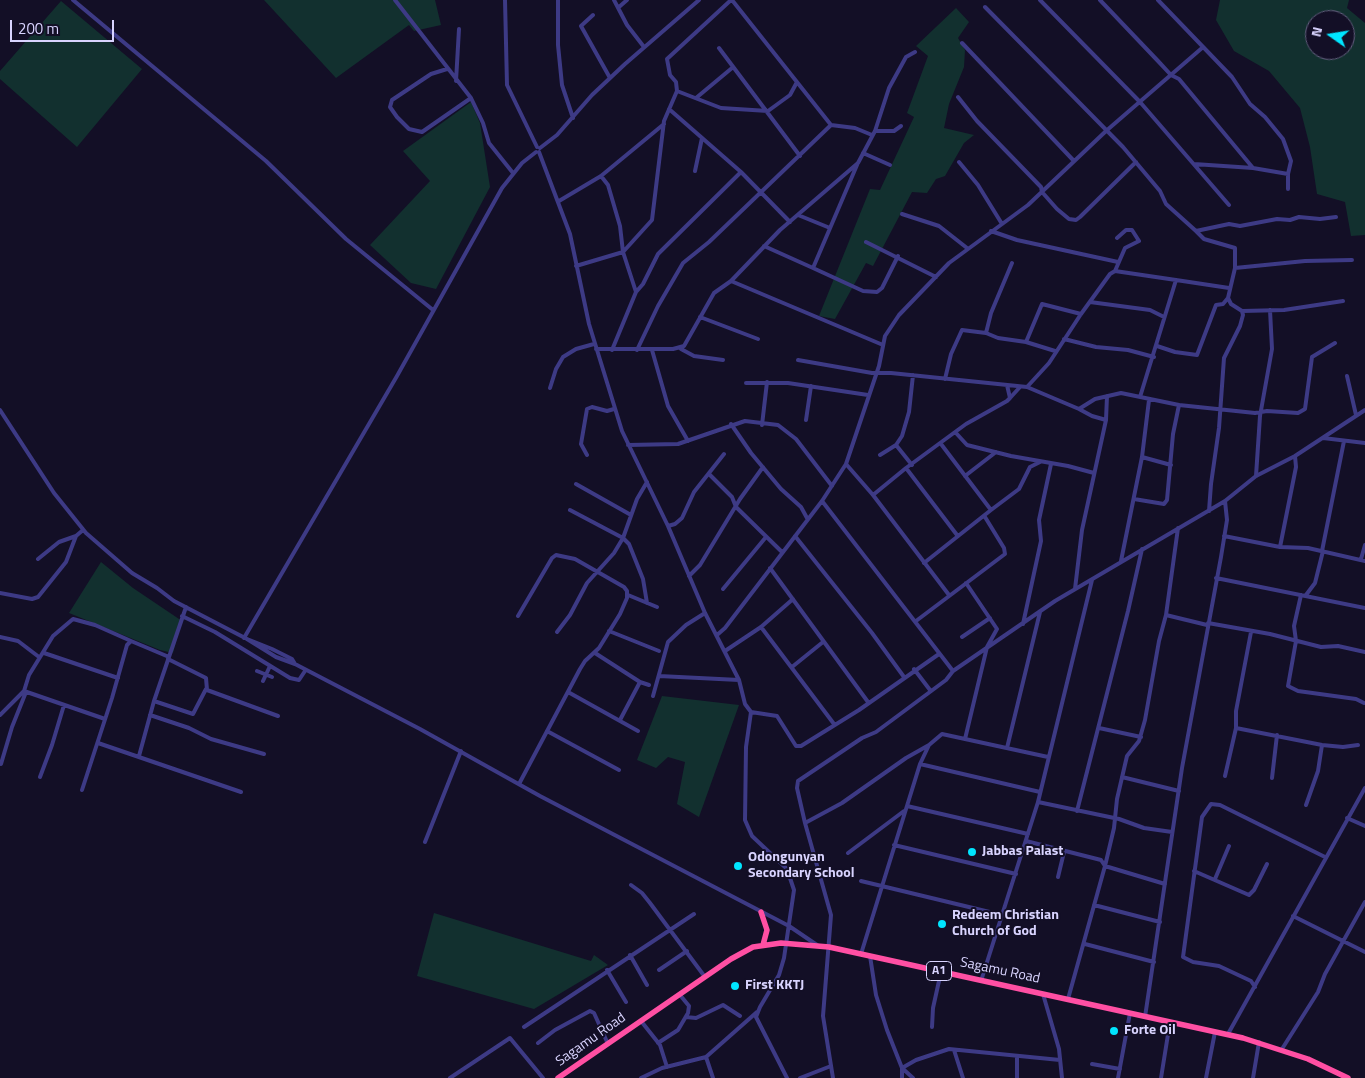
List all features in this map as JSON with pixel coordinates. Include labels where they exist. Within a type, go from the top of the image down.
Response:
[{"type":"highway","points":[[761,912],[767,930],[763,945]]},
{"type":"highway","name":"Sagamu Road","points":[[558,1078],[731,958],[763,945],[786,943],[829,947],[1228,1034],[1282,1049],[1348,1078]]},
{"type":"street","points":[[73,0],[266,161],[346,240],[433,310]]},
{"type":"street","points":[[395,0],[471,98],[483,123],[489,143],[513,174]]},
{"type":"street","points":[[505,0],[507,84],[538,150],[570,234],[595,347],[614,409],[628,445],[668,526],[705,613],[739,680],[745,704],[751,712],[778,716],[799,747],[939,654]]},
{"type":"street","points":[[558,0],[558,45],[562,85],[573,118]]},
{"type":"street","points":[[614,0],[628,25],[644,47]]},
{"type":"street","points":[[619,7],[627,0]]},
{"type":"street","points":[[245,639],[397,376],[490,209],[513,174],[538,150],[558,135],[592,95],[610,78],[698,0]]},
{"type":"street","points":[[576,266],[622,252],[652,220],[664,124],[678,91],[676,82],[670,76],[668,56],[732,0],[831,126],[855,128],[873,133],[894,131],[902,126]]},
{"type":"street","points":[[1040,0],[1140,102],[1228,205]]},
{"type":"street","points":[[1100,0],[1171,75],[1179,79],[1253,168]]},
{"type":"street","points":[[1158,0],[1202,48],[1232,76],[1250,104],[1265,117],[1283,139],[1292,161],[1288,174],[1288,189]]},
{"type":"street","points":[[985,8],[1136,162],[1160,191],[1166,204],[1204,239],[1235,248],[1235,268],[1228,298],[1231,304],[1242,311],[1270,310],[1343,301]]},
{"type":"street","points":[[593,15],[581,26],[610,78]]},
{"type":"street","points":[[456,81],[459,29]]},
{"type":"street","points":[[962,43],[1074,161]]},
{"type":"street","points":[[719,48],[732,68],[768,111],[800,156]]},
{"type":"street","points":[[717,635],[725,628],[807,518],[822,501],[846,464],[876,373],[885,336],[898,315],[936,276],[967,248],[1002,224],[1042,192],[1106,131],[1202,48]]},
{"type":"street","points":[[813,268],[858,163],[873,133],[889,88],[906,57],[915,52]]},
{"type":"street","points":[[696,98],[732,68]]},
{"type":"street","points":[[447,69],[431,74],[392,100],[390,107],[397,117],[409,129],[422,132],[471,98]]},
{"type":"street","points":[[678,91],[720,108],[768,111],[790,95],[797,82]]},
{"type":"street","points":[[958,97],[977,121],[1041,187],[1042,192],[1066,217],[1076,220],[1136,162]]},
{"type":"street","points":[[669,109],[741,172],[790,222]]},
{"type":"street","points":[[559,201],[601,176],[664,124]]},
{"type":"street","points":[[637,350],[658,306],[683,262],[762,192],[831,126]]},
{"type":"street","points":[[695,171],[702,138]]},
{"type":"street","points":[[863,153],[890,165]]},
{"type":"street","points":[[959,162],[978,185],[1002,224]]},
{"type":"street","points":[[681,349],[714,293],[731,281],[764,246],[858,163]]},
{"type":"street","points":[[1194,164],[1253,168],[1288,174]]},
{"type":"street","points":[[612,350],[636,292],[643,284],[662,248],[678,236],[741,172]]},
{"type":"street","points":[[601,176],[608,186],[620,226],[622,252],[636,292]]},
{"type":"street","points":[[902,214],[939,226],[967,248]]},
{"type":"street","points":[[798,215],[830,228]]},
{"type":"street","points":[[1196,231],[1229,224],[1240,226],[1277,219],[1290,220],[1299,217],[1320,220],[1336,218]]},
{"type":"street","points":[[1027,387],[1048,363],[1110,274],[1115,271],[1125,248],[1139,241],[1132,230],[1126,230],[1118,238]]},
{"type":"street","points":[[991,231],[1017,240],[1118,262]]},
{"type":"street","points":[[866,242],[936,276]]},
{"type":"street","points":[[764,246],[862,291],[877,292],[882,288],[898,256]]},
{"type":"street","points":[[1235,268],[1352,260]]},
{"type":"street","points":[[986,333],[991,312],[1012,262]]},
{"type":"street","points":[[1115,271],[1229,288]]},
{"type":"street","points":[[1140,397],[1154,357],[1176,280]]},
{"type":"street","points":[[731,281],[883,344]]},
{"type":"street","points":[[1094,297],[1100,304]]},
{"type":"street","points":[[1157,346],[1175,352],[1197,355],[1216,305],[1223,304],[1228,298]]},
{"type":"street","points":[[1090,302],[1150,310],[1164,317]]},
{"type":"street","points":[[1026,342],[1042,304],[1081,314]]},
{"type":"street","points":[[1256,476],[1260,412],[1272,349],[1270,310]]},
{"type":"street","points":[[1209,511],[1224,358],[1240,326],[1242,311]]},
{"type":"street","points":[[700,317],[758,339]]},
{"type":"street","points":[[945,379],[961,331],[986,333],[998,338],[1026,342],[1055,352]]},
{"type":"street","points":[[1064,339],[1096,347],[1128,350],[1154,357]]},
{"type":"street","points":[[1078,409],[1095,399],[1121,393],[1135,398],[1140,397],[1151,402],[1179,405],[1260,412],[1303,412],[1312,357],[1335,343]]},
{"type":"street","points":[[550,388],[556,369],[564,357],[576,349],[595,347],[612,350],[681,349],[694,356],[723,360]]},
{"type":"street","points":[[652,350],[668,406],[688,441]]},
{"type":"street","points":[[798,360],[876,373],[1027,387],[1092,416],[1106,420]]},
{"type":"street","points":[[880,455],[896,445],[902,436],[909,412],[913,375]]},
{"type":"street","points":[[1347,376],[1356,415]]},
{"type":"street","points":[[746,383],[767,382],[811,386],[868,395]]},
{"type":"street","points":[[762,425],[767,382]]},
{"type":"street","points":[[1007,385],[1010,398]]},
{"type":"street","points":[[806,420],[811,386]]},
{"type":"street","points":[[873,495],[966,424],[1003,404],[1020,387]]},
{"type":"street","points":[[1075,589],[1082,530],[1106,420],[1107,396]]},
{"type":"street","points":[[1121,561],[1151,402]]},
{"type":"street","points":[[1134,499],[1165,504],[1169,494],[1179,405]]},
{"type":"street","points":[[587,455],[581,444],[587,409],[592,407],[607,411],[614,409]]},
{"type":"street","points":[[0,410],[54,493],[83,530],[132,574],[186,607],[276,657],[295,664],[305,671],[461,751],[789,926],[818,946]]},
{"type":"street","points":[[1078,811],[1139,554],[1142,549],[1216,507],[1256,476],[1295,456],[1365,410]]},
{"type":"street","points":[[628,445],[674,444],[688,441],[731,424],[744,421],[762,425],[778,425],[799,444],[832,486]]},
{"type":"street","points":[[731,424],[745,445],[781,490],[801,507],[807,518]]},
{"type":"street","points":[[956,433],[967,445],[1094,473]]},
{"type":"street","points":[[1323,438],[1365,443]]},
{"type":"street","points":[[1306,596],[1315,583],[1321,561],[1344,441]]},
{"type":"street","points":[[941,444],[990,510]]},
{"type":"street","points":[[896,445],[912,466]]},
{"type":"street","points":[[988,450],[990,456]]},
{"type":"street","points":[[966,476],[996,452]]},
{"type":"street","points":[[668,526],[675,524],[682,518],[694,492],[724,454]]},
{"type":"street","points":[[1280,546],[1296,467],[1295,456]]},
{"type":"street","points":[[1142,457],[1171,465]]},
{"type":"street","points":[[1024,459],[1030,468]]},
{"type":"street","points":[[924,563],[957,535],[984,520],[990,510],[1023,484],[1030,468],[1040,462]]},
{"type":"street","points":[[846,464],[873,495],[949,595]]},
{"type":"street","points":[[1023,624],[1041,540],[1040,520],[1051,464]]},
{"type":"street","points":[[689,576],[700,565],[763,467]]},
{"type":"street","points":[[906,468],[957,535]]},
{"type":"street","points":[[709,474],[732,497],[736,507],[782,552]]},
{"type":"street","points":[[557,632],[570,616],[587,584],[614,553],[623,538],[640,493],[647,482]]},
{"type":"street","points":[[576,484],[631,515]]},
{"type":"street","points":[[822,501],[953,671]]},
{"type":"street","points":[[1145,1017],[1166,884],[1172,832],[1227,520],[1225,501]]},
{"type":"street","points":[[1209,503],[1216,507]]},
{"type":"street","points":[[570,510],[623,538],[632,549],[643,579],[647,603]]},
{"type":"street","points":[[916,621],[1005,554],[1004,548],[984,520]]},
{"type":"street","points":[[1068,999],[1085,944],[1105,866],[1127,756],[1141,737],[1166,615],[1178,528]]},
{"type":"street","points":[[38,559],[58,542],[76,536],[83,530]]},
{"type":"street","points":[[0,593],[32,600],[38,597],[66,562],[76,536]]},
{"type":"street","points":[[795,536],[872,633],[904,677]]},
{"type":"street","points":[[1224,536],[1323,551],[1363,560],[1365,544]]},
{"type":"street","points":[[723,589],[766,537]]},
{"type":"street","points":[[1321,561],[1330,553]]},
{"type":"street","points":[[1122,554],[1127,557]]},
{"type":"street","points":[[1007,748],[1037,617],[1040,612],[1127,557],[1139,554]]},
{"type":"street","points":[[518,616],[554,556],[560,555],[575,559],[624,587],[628,594],[657,607]]},
{"type":"street","points":[[770,568],[868,702]]},
{"type":"street","points":[[1216,578],[1365,608]]},
{"type":"street","points":[[981,981],[1038,802],[1092,580]]},
{"type":"street","points":[[965,739],[987,647],[997,629],[966,583]]},
{"type":"street","points":[[520,784],[585,660],[595,653],[620,614],[628,594]]},
{"type":"street","points":[[1301,595],[1294,633],[1296,641],[1287,684],[1289,688],[1325,696],[1356,699],[1364,703]]},
{"type":"street","points":[[725,651],[761,627],[793,599]]},
{"type":"street","points":[[139,756],[154,701],[186,607]]},
{"type":"street","points":[[654,696],[668,642],[686,625],[705,613]]},
{"type":"street","points":[[1166,615],[1289,639],[1321,648],[1338,646],[1365,652]]},
{"type":"street","points":[[182,616],[290,678],[300,680],[305,671]]},
{"type":"street","points":[[833,1078],[823,1016],[831,915],[797,788],[798,781],[862,738],[876,732],[930,690],[946,680],[953,671],[987,647],[1037,617]]},
{"type":"street","points":[[1,764],[12,727],[39,657],[44,653],[53,636],[73,618],[132,641],[206,678],[206,688],[193,714],[154,701]]},
{"type":"street","points":[[962,637],[990,618]]},
{"type":"street","points":[[761,627],[834,724]]},
{"type":"street","points":[[609,631],[659,651]]},
{"type":"street","points":[[1225,776],[1236,728],[1236,710],[1251,632]]},
{"type":"street","points":[[1289,639],[1294,633]]},
{"type":"street","points":[[0,638],[18,641],[39,657]]},
{"type":"street","points":[[82,790],[126,648],[132,641]]},
{"type":"street","points":[[792,667],[823,642]]},
{"type":"street","points":[[44,653],[118,678]]},
{"type":"street","points":[[595,653],[640,682],[650,685]]},
{"type":"street","points":[[976,655],[984,659]]},
{"type":"street","points":[[263,681],[270,666]]},
{"type":"street","points":[[914,669],[930,690]]},
{"type":"street","points":[[257,671],[272,677]]},
{"type":"street","points":[[659,676],[739,680]]},
{"type":"street","points":[[620,720],[640,682]]},
{"type":"street","points":[[206,688],[278,716]]},
{"type":"street","points":[[25,692],[105,719]]},
{"type":"street","points":[[0,715],[25,692]]},
{"type":"street","points":[[568,692],[638,731]]},
{"type":"street","points":[[40,777],[64,705]]},
{"type":"street","points":[[641,1078],[668,1067],[706,1057],[757,1012],[780,975],[794,890],[790,875],[752,836],[745,820],[746,748],[751,712]]},
{"type":"street","points":[[150,715],[189,728],[211,739],[264,754]]},
{"type":"street","points":[[1099,728],[1141,737]]},
{"type":"street","points":[[1236,728],[1322,745],[1343,747],[1358,745]]},
{"type":"street","points":[[547,731],[619,770]]},
{"type":"street","points":[[806,824],[842,803],[906,758],[929,745],[940,734],[1048,757]]},
{"type":"street","points":[[1272,778],[1277,735]]},
{"type":"street","points":[[98,743],[241,792]]},
{"type":"street","points":[[861,954],[904,811],[920,764],[929,745]]},
{"type":"street","points":[[1306,806],[1318,771],[1322,745]]},
{"type":"street","points":[[425,842],[461,751]]},
{"type":"street","points":[[920,764],[1040,792]]},
{"type":"street","points":[[1122,777],[1179,791]]},
{"type":"street","points":[[1228,1034],[1256,987],[1325,857],[1365,788]]},
{"type":"street","points":[[1038,802],[1172,832]]},
{"type":"street","points":[[1256,987],[1250,981],[1219,966],[1194,962],[1183,957],[1202,817],[1214,803],[1325,857]]},
{"type":"street","points":[[907,806],[1028,834]]},
{"type":"street","points":[[848,853],[904,811]]},
{"type":"street","points":[[1348,818],[1365,826]]},
{"type":"street","points":[[1026,841],[1103,861],[1105,866],[1166,884]]},
{"type":"street","points":[[894,845],[1016,874]]},
{"type":"street","points":[[1215,879],[1229,846]]},
{"type":"street","points":[[1058,877],[1064,852]]},
{"type":"street","points":[[1194,871],[1251,894],[1267,864]]},
{"type":"street","points":[[861,881],[1002,915]]},
{"type":"street","points":[[631,886],[646,898],[668,930],[705,977]]},
{"type":"street","points":[[1282,1049],[1318,992],[1325,974],[1365,902]]},
{"type":"street","points":[[1094,905],[1160,922]]},
{"type":"street","points":[[524,1027],[630,954],[694,914]]},
{"type":"street","points":[[1293,916],[1365,952]]},
{"type":"street","points":[[1085,944],[1154,962]]},
{"type":"street","points":[[658,970],[686,951]]},
{"type":"street","points":[[630,954],[647,984]]},
{"type":"street","points":[[870,956],[876,995],[902,1068],[902,1078]]},
{"type":"street","points":[[607,970],[626,1002]]},
{"type":"street","points":[[932,1027],[933,1008],[941,972]]},
{"type":"street","points":[[1250,981],[1259,981]]},
{"type":"street","points":[[1043,994],[1060,1060],[1062,1078]]},
{"type":"street","points":[[658,1043],[675,1033],[686,1018],[689,1006],[680,995]]},
{"type":"street","points":[[686,1018],[696,1018],[720,1005],[726,1006],[740,1016]]},
{"type":"street","points":[[538,1043],[554,1030],[590,1011],[594,1013],[608,1044]]},
{"type":"street","points":[[757,1012],[757,1021],[787,1078]]},
{"type":"street","points":[[1118,1078],[1130,1013]]},
{"type":"street","points":[[641,1021],[658,1043],[668,1067]]},
{"type":"street","points":[[1161,1078],[1170,1022]]},
{"type":"street","points":[[1206,1078],[1215,1032]]},
{"type":"street","points":[[450,1078],[510,1038],[543,1078]]},
{"type":"street","points":[[1253,1078],[1259,1042]]},
{"type":"street","points":[[902,1068],[933,1053],[954,1050],[1060,1060]]},
{"type":"street","points":[[954,1050],[963,1078]]},
{"type":"street","points":[[1018,1056],[1018,1078]]},
{"type":"street","points":[[706,1057],[713,1078]]},
{"type":"street","points":[[1092,1064],[1120,1069]]},
{"type":"street","points":[[800,1078],[831,1066]]},
{"type":"street","points":[[902,1068],[913,1078]]},
{"type":"green space","points":[[264,0],[435,0],[441,25],[414,31],[409,25],[336,78]]},
{"type":"green space","points":[[1220,0],[1349,0],[1347,8],[1349,10],[1305,10],[1305,60],[1355,60],[1355,15],[1365,23],[1365,235],[1351,236],[1345,202],[1317,194],[1310,147],[1300,108],[1269,71],[1234,51],[1216,20]]},
{"type":"green space","points":[[61,1],[142,69],[77,147],[0,79],[0,71]]},
{"type":"green space","points":[[956,8],[969,22],[958,38],[965,50],[964,67],[949,104],[944,128],[974,135],[964,143],[945,176],[936,179],[927,193],[912,192],[873,266],[866,263],[835,319],[819,316],[870,189],[880,190],[914,117],[907,113],[928,56],[916,46]]},
{"type":"green space","points":[[471,102],[480,123],[490,187],[436,289],[411,283],[370,245],[430,181],[403,151]]},
{"type":"green space","points":[[101,562],[133,588],[182,621],[173,653],[160,650],[69,613]]},
{"type":"green space","points":[[662,696],[739,705],[699,817],[677,804],[685,762],[668,757],[656,768],[637,760]]},
{"type":"green space","points":[[434,913],[591,961],[594,955],[608,965],[534,1009],[417,976]]},
{"type":"place","name":"Jabbas Palast","points":[[972,852]]},
{"type":"place","name":"Odongunyan Secondary School","points":[[738,866]]},
{"type":"place","name":"Redeem Christian Church of God","points":[[942,924]]},
{"type":"place","name":"First KKTJ","points":[[735,986]]},
{"type":"place","name":"Forte Oil","points":[[1114,1031]]}]
